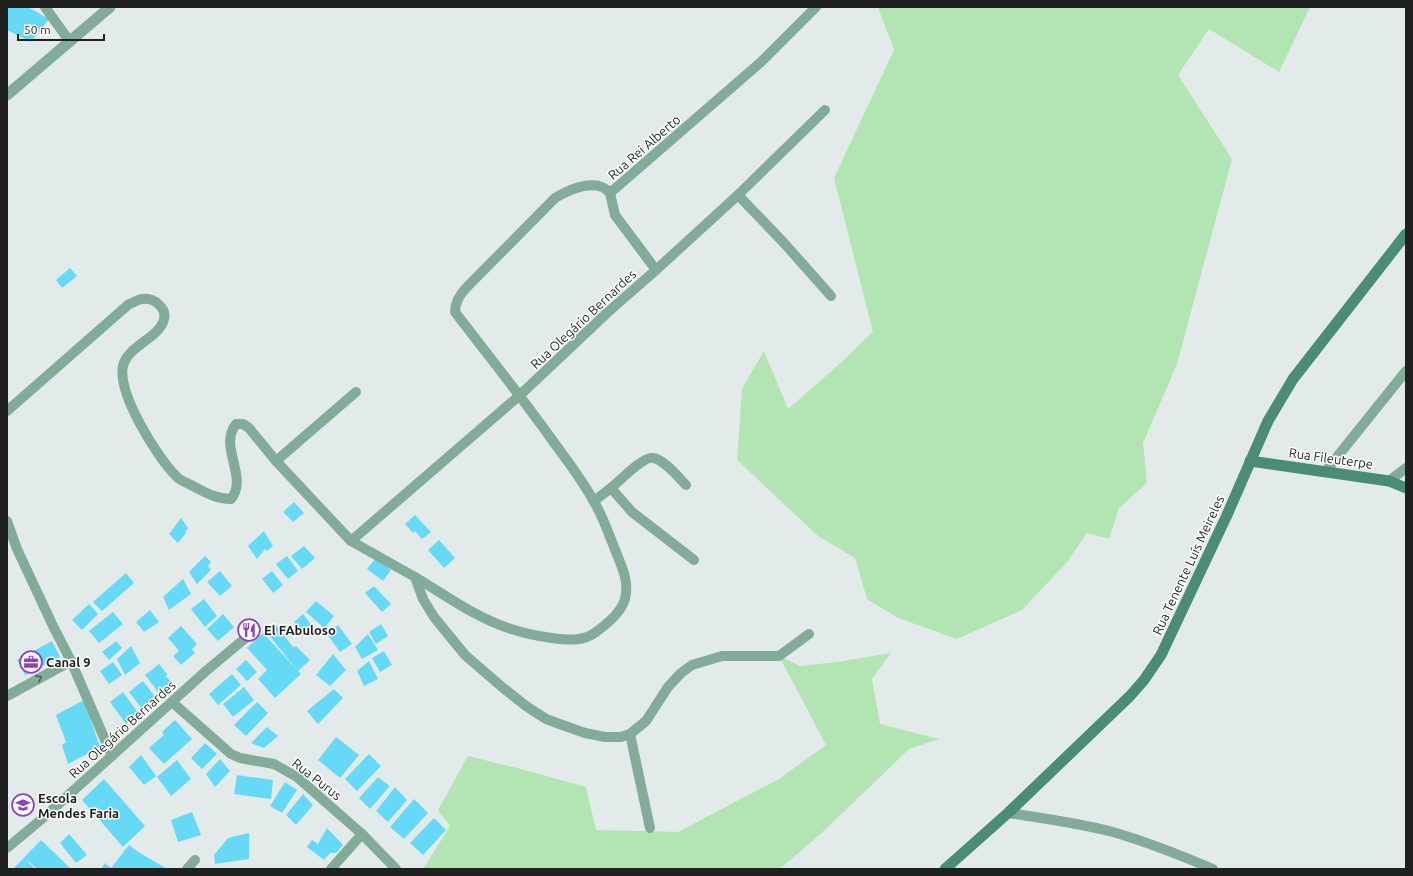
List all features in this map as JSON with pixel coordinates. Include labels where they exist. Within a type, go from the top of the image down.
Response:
[{"type":"main road","name":"Rua Tenente Luís Meireles","points":[[948,868],[1008,813],[1130,696],[1144,680],[1161,655],[1227,515],[1268,421],[1293,379],[1406,234]]},
{"type":"main road","name":"Rua Fileuterpe","points":[[1250,461],[1389,481],[1406,488]]},
{"type":"street","points":[[46,7],[70,42]]},
{"type":"street","points":[[7,96],[110,7]]},
{"type":"street","name":"Rua Rei Alberto","points":[[520,395],[455,312],[456,304],[462,293],[555,198],[563,193],[596,184],[602,186],[610,193],[761,62],[816,7]]},
{"type":"street","name":"Rua Olegário Bernardes","points":[[352,541],[520,395],[608,312],[738,195],[825,110]]},
{"type":"street","points":[[610,193],[615,215],[656,270]]},
{"type":"street","points":[[738,195],[784,243],[831,296]]},
{"type":"street","points":[[7,411],[129,304],[143,299],[149,299],[158,304],[164,313],[164,319],[159,329],[133,351],[123,365],[123,373],[128,396],[139,425],[176,477],[207,494],[222,499],[231,499],[235,494],[236,480],[232,459],[230,437],[231,430],[236,424],[243,424],[249,428],[276,461],[352,541],[482,618],[508,628],[534,635],[562,639],[582,639],[591,636],[616,615],[624,602],[626,581],[594,500],[579,476],[520,395]]},
{"type":"street","points":[[1325,472],[1406,371]]},
{"type":"street","points":[[276,461],[356,392]]},
{"type":"street","points":[[594,500],[611,488],[638,464],[650,458],[654,458],[664,463],[686,485]]},
{"type":"street","points":[[1389,481],[1406,468]]},
{"type":"street","points":[[611,488],[632,512],[694,560]]},
{"type":"street","points":[[7,521],[52,626],[71,661],[112,756]]},
{"type":"street","points":[[415,577],[424,599],[434,617],[446,633],[466,655],[502,687],[526,706],[546,719],[585,733],[605,737],[621,737],[630,734],[646,721],[668,686],[681,673],[692,665],[722,656],[779,656],[809,634]]},
{"type":"street","name":"Rua Olegário Bernardes","points":[[7,848],[255,630]]},
{"type":"street","points":[[7,696],[71,661]]},
{"type":"street","name":"Rua Purus","points":[[172,702],[231,754],[240,758],[274,764],[297,777],[362,834],[396,869]]},
{"type":"street","points":[[630,734],[650,828]]},
{"type":"street","points":[[1008,813],[1074,823],[1112,832],[1158,847],[1213,869]]},
{"type":"street","points":[[331,869],[362,834]]},
{"type":"street","points":[[187,869],[195,860]]},
{"type":"green space","points":[[878,7],[1310,7],[1279,72],[1209,29],[1178,75],[1232,159],[1177,364],[1143,443],[1147,483],[1119,508],[1109,539],[1087,533],[1067,562],[1022,610],[957,639],[898,618],[867,599],[855,558],[818,536],[737,460],[742,389],[764,351],[788,409],[834,369],[873,332],[834,178],[894,50]]},
{"type":"green space","points":[[891,653],[872,679],[880,724],[939,739],[909,749],[827,828],[780,869],[423,869],[450,826],[438,810],[468,756],[586,787],[596,830],[678,832],[779,779],[826,745],[778,654],[799,666],[838,662]]},
{"type":"building","points":[[7,7],[28,7],[49,19],[31,42],[7,30]]},
{"type":"building","points":[[70,268],[77,276],[62,288],[56,280]]},
{"type":"building","points":[[294,502],[304,513],[293,522],[283,512]]},
{"type":"building","points":[[415,515],[431,532],[422,539],[415,531],[413,533],[405,524]]},
{"type":"building","points":[[181,518],[188,528],[178,543],[169,534]]},
{"type":"building","points":[[264,531],[273,546],[267,551],[265,549],[257,559],[248,546]]},
{"type":"building","points":[[439,540],[455,558],[444,568],[428,550]]},
{"type":"building","points":[[304,546],[315,558],[302,569],[291,556]]},
{"type":"building","points":[[205,556],[211,562],[208,566],[211,570],[197,584],[189,572]]},
{"type":"building","points":[[287,556],[298,571],[288,579],[276,564]]},
{"type":"building","points":[[376,558],[391,570],[383,581],[367,569]]},
{"type":"building","points":[[220,571],[232,586],[220,596],[207,582]]},
{"type":"building","points":[[272,571],[283,585],[273,593],[262,579]]},
{"type":"building","points":[[126,573],[134,583],[102,611],[93,602]]},
{"type":"building","points":[[183,579],[191,594],[169,610],[163,597]]},
{"type":"building","points":[[374,586],[391,604],[382,612],[365,593]]},
{"type":"building","points":[[204,599],[217,616],[205,627],[191,609]]},
{"type":"building","points":[[316,601],[334,616],[324,628],[306,612]]},
{"type":"building","points":[[89,604],[98,614],[82,630],[72,620]]},
{"type":"building","points":[[150,610],[159,622],[144,632],[136,622]]},
{"type":"building","points":[[113,612],[123,624],[99,643],[89,631]]},
{"type":"building","points":[[223,614],[234,627],[218,641],[207,629]]},
{"type":"building","points":[[303,614],[314,628],[305,636],[294,622]]},
{"type":"building","points":[[381,624],[388,636],[376,644],[369,632]]},
{"type":"building","points":[[276,625],[293,647],[296,646],[310,660],[298,671],[267,633]]},
{"type":"building","points":[[338,625],[352,644],[340,652],[327,634]]},
{"type":"building","points":[[181,626],[197,644],[192,649],[195,653],[181,665],[173,656],[179,651],[168,638]]},
{"type":"building","points":[[263,633],[301,674],[275,698],[258,679],[267,670],[247,648]]},
{"type":"building","points":[[368,634],[378,650],[362,659],[355,647]]},
{"type":"building","points":[[52,641],[60,657],[25,675],[17,660]]},
{"type":"building","points":[[116,641],[122,648],[109,660],[102,652]]},
{"type":"building","points":[[131,646],[140,663],[125,675],[117,659]]},
{"type":"building","points":[[384,651],[392,665],[380,672],[372,658]]},
{"type":"building","points":[[333,654],[346,670],[330,686],[316,675]]},
{"type":"building","points":[[246,660],[257,672],[247,681],[236,669]]},
{"type":"building","points":[[369,661],[378,679],[364,686],[357,671]]},
{"type":"building","points":[[113,662],[122,675],[109,684],[100,671]]},
{"type":"building","points":[[159,664],[171,682],[158,692],[145,675]]},
{"type":"building","points":[[232,674],[241,685],[218,705],[209,694]]},
{"type":"building","points":[[143,681],[156,698],[142,709],[129,692]]},
{"type":"building","points":[[244,687],[254,700],[233,717],[223,704]]},
{"type":"building","points":[[334,689],[343,698],[318,724],[307,711]]},
{"type":"building","points":[[123,692],[139,714],[126,724],[110,702]]},
{"type":"building","points":[[84,700],[100,747],[68,764],[62,745],[66,742],[56,715]]},
{"type":"building","points":[[257,702],[268,713],[246,736],[234,725]]},
{"type":"building","points":[[175,720],[192,739],[164,764],[149,748],[164,735],[162,732]]},
{"type":"building","points":[[267,727],[278,736],[264,748],[251,743]]},
{"type":"building","points":[[336,737],[359,755],[340,778],[318,760]]},
{"type":"building","points":[[205,743],[217,754],[202,769],[191,758]]},
{"type":"building","points":[[369,754],[381,766],[357,791],[345,779]]},
{"type":"building","points":[[141,755],[156,776],[144,785],[129,767]]},
{"type":"building","points":[[220,759],[230,771],[215,787],[206,774]]},
{"type":"building","points":[[177,760],[191,779],[171,796],[157,777]]},
{"type":"building","points":[[237,775],[273,780],[271,799],[234,794]]},
{"type":"building","points":[[378,777],[390,786],[370,809],[359,798]]},
{"type":"building","points":[[104,779],[145,826],[123,847],[82,800]]},
{"type":"building","points":[[285,782],[297,790],[282,813],[270,806]]},
{"type":"building","points":[[395,787],[407,800],[388,822],[376,811]]},
{"type":"building","points":[[303,794],[313,805],[296,825],[286,815]]},
{"type":"building","points":[[414,799],[428,813],[404,839],[390,827]]},
{"type":"building","points":[[192,812],[201,835],[178,842],[171,820]]},
{"type":"building","points":[[434,818],[446,830],[423,855],[410,843]]},
{"type":"building","points":[[327,828],[343,845],[336,853],[330,853],[324,860],[307,847],[312,840],[318,844]]},
{"type":"building","points":[[249,833],[249,859],[215,864],[214,855],[228,838]]},
{"type":"building","points":[[69,834],[87,855],[76,863],[60,843]]},
{"type":"building","points":[[41,840],[71,869],[37,869],[24,857]]},
{"type":"building","points":[[129,845],[167,869],[101,869],[105,863],[111,868]]},
{"type":"building","points":[[24,857],[35,869],[13,869]]},
{"type":"place","name":"El FAbuloso","points":[[249,630]]},
{"type":"place","name":"Canal 9","points":[[31,662]]},
{"type":"place","name":"Escola Mendes Faria","points":[[23,805]]}]
